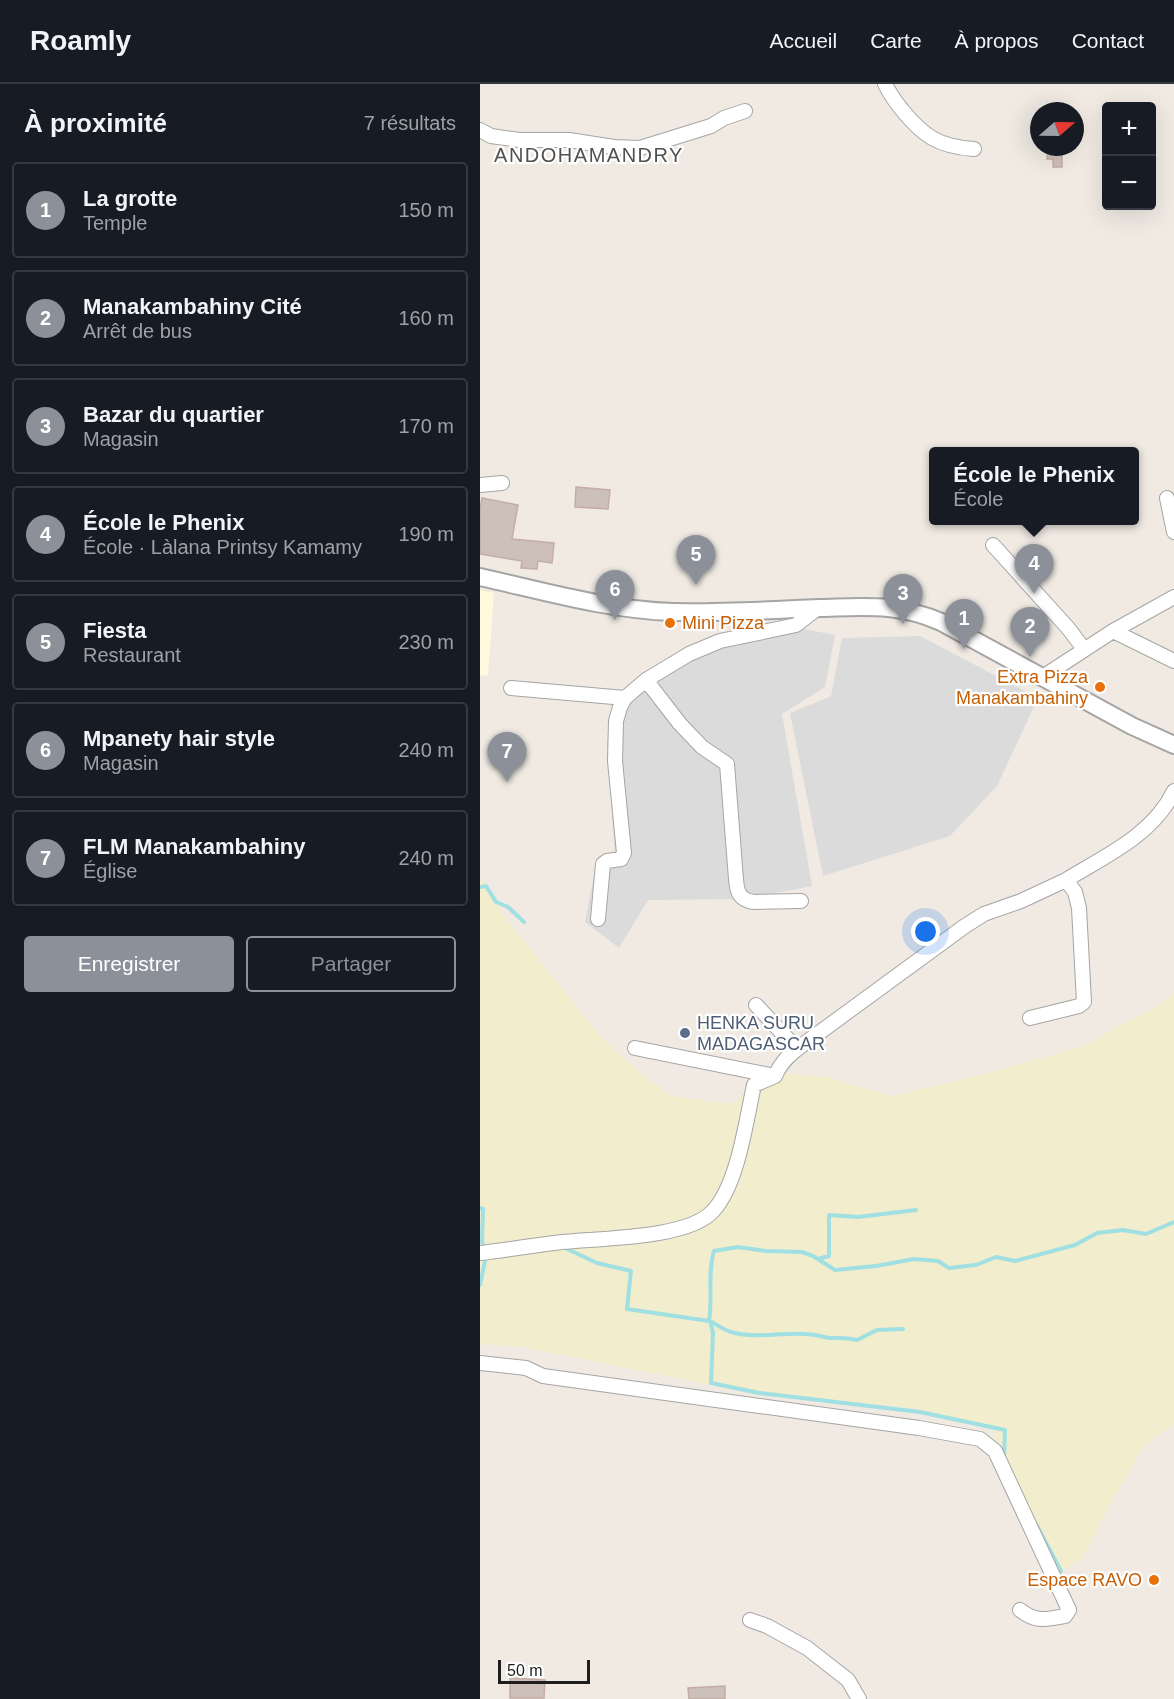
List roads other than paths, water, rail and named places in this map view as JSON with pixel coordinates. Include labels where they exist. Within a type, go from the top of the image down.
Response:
[{"type":"street","points":[[885,84],[904,113],[932,138],[959,147],[974,149]]},
{"type":"street","points":[[480,130],[491,136],[519,140],[568,140],[614,147],[640,148],[711,126],[724,118],[746,111]]},
{"type":"street","points":[[480,485],[502,483]]},
{"type":"street","points":[[1167,498],[1174,532]]},
{"type":"street","points":[[993,545],[1068,628],[1084,650]]},
{"type":"street","points":[[480,577],[600,603],[674,612],[878,606],[894,608],[927,616],[1132,726],[1174,745]]},
{"type":"street","points":[[1041,678],[1113,631],[1174,597]]},
{"type":"street","points":[[598,919],[603,864],[621,859],[624,853],[615,761],[616,721],[620,707],[626,698],[668,665],[704,647],[720,641],[796,625],[818,608]]},
{"type":"street","points":[[1113,631],[1174,661]]},
{"type":"street","points":[[646,680],[680,724],[702,747],[727,764],[736,885],[740,897],[754,902],[801,901]]},
{"type":"street","points":[[511,688],[626,698]]},
{"type":"street","points":[[480,1253],[668,1231],[700,1220],[713,1212],[736,1167],[754,1085],[775,1076],[787,1057],[797,1049],[965,926],[984,914],[1021,901],[1066,880],[1134,838],[1151,824],[1174,794]]},
{"type":"street","points":[[1030,1018],[1079,1006],[1084,1002],[1079,908],[1076,892],[1066,880]]},
{"type":"street","points":[[756,1005],[797,1049]]},
{"type":"street","points":[[635,1048],[775,1076]]},
{"type":"street","points":[[480,1363],[526,1368],[543,1376],[919,1428],[981,1439],[995,1451],[1069,1610],[1065,1616],[1042,1620],[1031,1618],[1020,1610]]},
{"type":"street","points":[[750,1620],[767,1626],[807,1648],[848,1680],[859,1699]]},
{"type":"waterway","points":[[480,887],[486,886],[496,902],[508,907],[524,922]]},
{"type":"waterway","points":[[480,1208],[483,1209],[482,1241],[484,1248]]},
{"type":"waterway","points":[[818,1259],[829,1256],[829,1215],[858,1217],[916,1210]]},
{"type":"waterway","points":[[563,1247],[597,1263],[631,1271],[627,1309],[709,1321],[714,1251],[738,1247],[765,1251],[802,1252],[835,1270],[914,1259],[938,1261],[949,1268],[976,1265],[996,1257],[1015,1261],[1075,1245],[1097,1233],[1123,1230],[1146,1234],[1174,1222]]},
{"type":"waterway","points":[[480,1285],[486,1256]]},
{"type":"waterway","points":[[710,1321],[713,1333],[711,1383],[759,1393],[920,1412],[1005,1430],[1004,1458]]},
{"type":"waterway","points":[[710,1321],[726,1330],[740,1334],[809,1334],[857,1340],[877,1330],[903,1329]]},
{"type":"waterway","points":[[1036,1524],[1061,1571]]},
{"type":"place","name":"Fiesta","points":[[696,585]]},
{"type":"place","name":"École le Phenix","points":[[1034,594]]},
{"type":"place","name":"Mpanety hair style","points":[[615,620]]},
{"type":"place","name":"Mini Pizza","points":[[670,623]]},
{"type":"place","name":"Bazar du quartier","points":[[903,624]]},
{"type":"place","name":"La grotte","points":[[964,649]]},
{"type":"place","name":"Manakambahiny Cité","points":[[1030,657]]},
{"type":"place","name":"Extra Pizza Manakambahiny","points":[[1100,687]]},
{"type":"place","name":"FLM Manakambahiny","points":[[507,782]]},
{"type":"place","name":"HENKA SURU MADAGASCAR","points":[[685,1033]]},
{"type":"place","name":"Espace RAVO","points":[[1154,1580]]},
{"type":"district","name":"ANDOHAMANDRY","points":[[589,155]]}]
